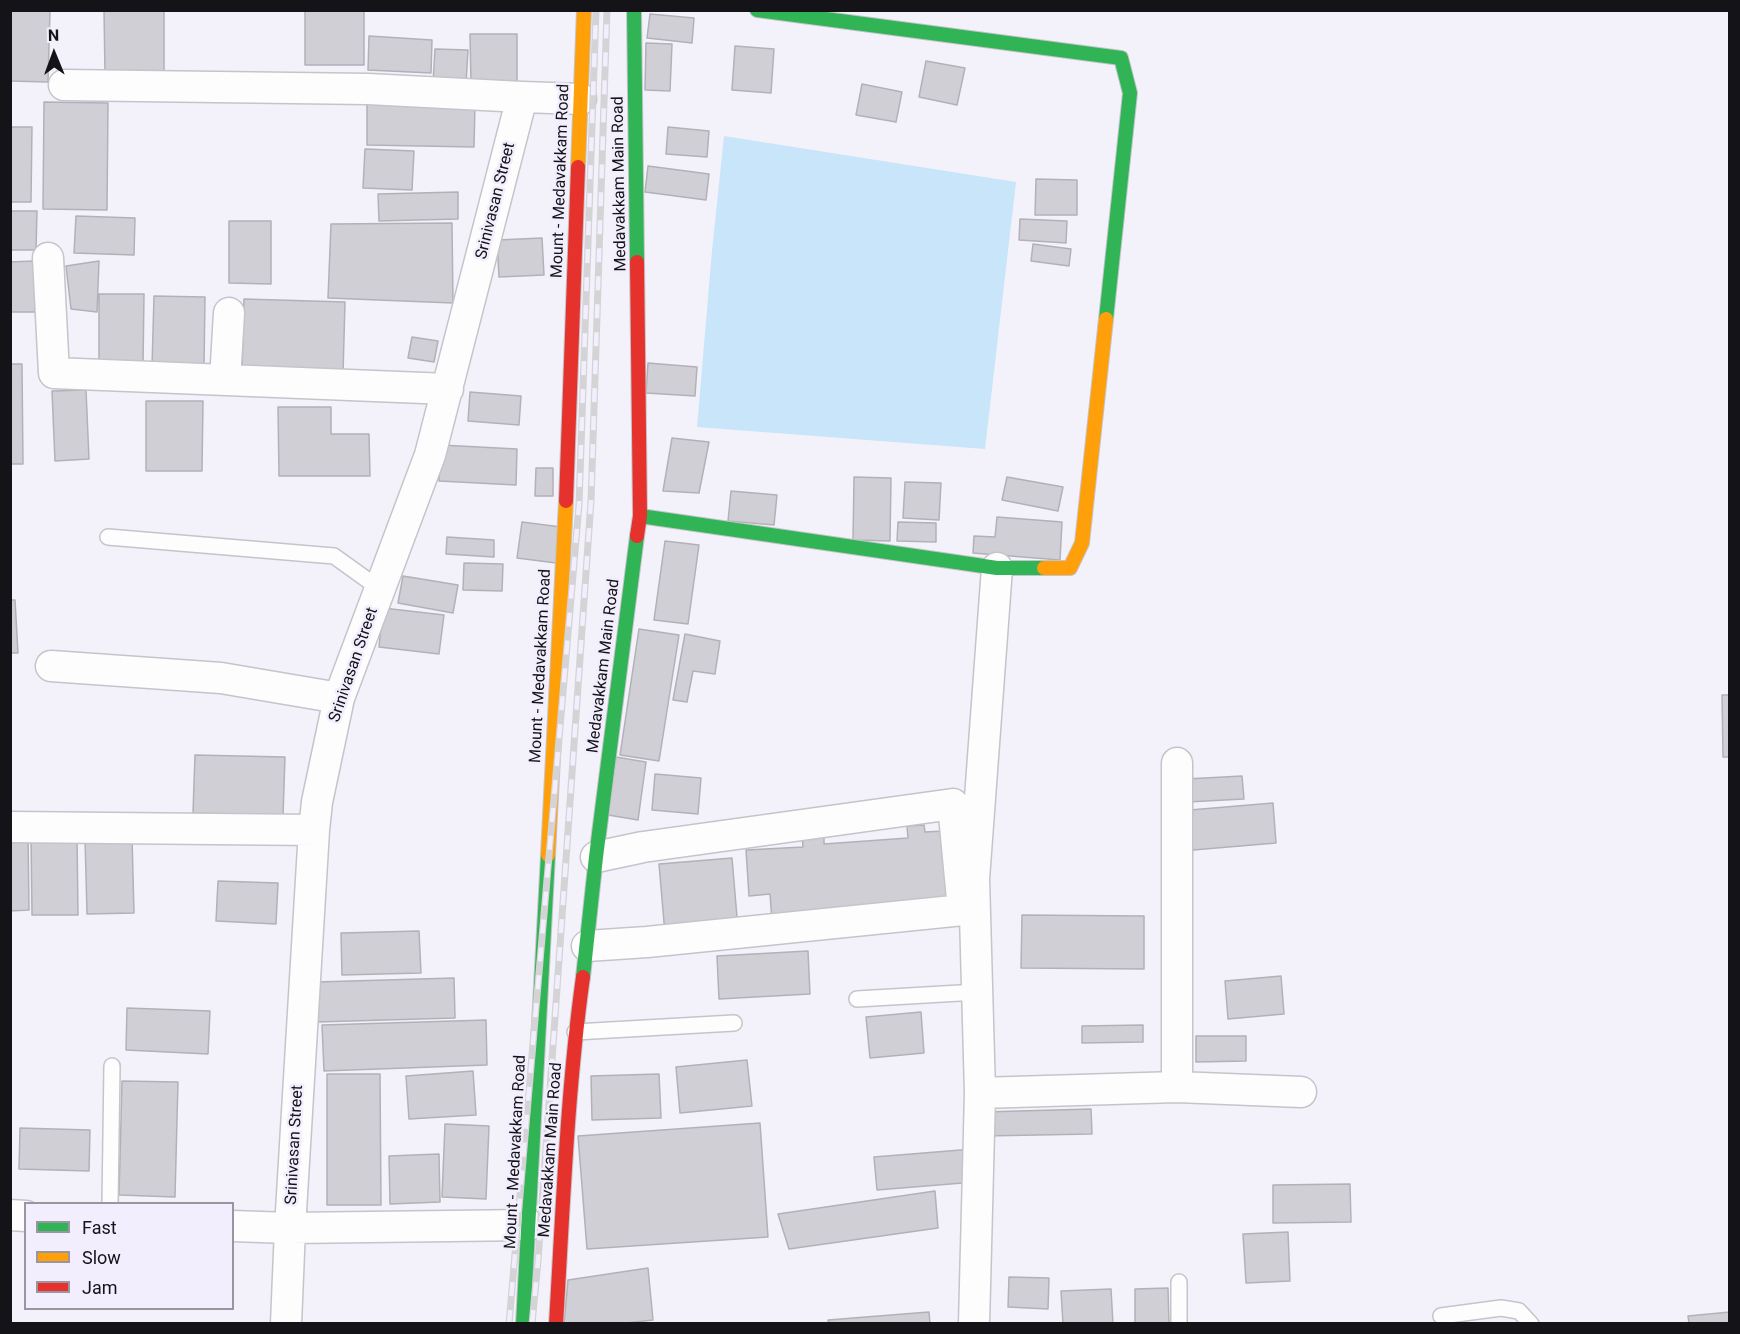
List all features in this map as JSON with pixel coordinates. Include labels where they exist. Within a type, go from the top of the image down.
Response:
[{"type":"main road","name":"Mount - Medavakkam Road","points":[[523,1323],[563,572],[584,10]]},
{"type":"main road","name":"Medavakkam Main Road","points":[[556,1323],[575,1032],[640,516],[634,10]]},
{"type":"main road","points":[[640,516],[997,568],[1070,568],[1082,543],[1130,93],[1121,58],[757,10]]},
{"type":"street","points":[[64,85],[368,89],[581,99]]},
{"type":"street","name":"Srinivasan Street","points":[[286,1323],[317,802],[339,698],[430,455],[522,97]]},
{"type":"street","points":[[48,258],[54,373],[448,388]]},
{"type":"street","points":[[225,380],[229,313]]},
{"type":"street","points":[[974,1323],[980,1093],[974,879],[997,568]]},
{"type":"street","points":[[51,666],[221,678],[339,698]]},
{"type":"street","points":[[1177,1087],[1178,763]]},
{"type":"street","points":[[587,946],[963,910],[953,804],[643,848],[596,857]]},
{"type":"street","points":[[10,827],[314,830]]},
{"type":"street","points":[[980,1093],[1177,1087],[1301,1092]]},
{"type":"street","points":[[234,1226],[290,1228],[529,1225]]},
{"type":"lane","points":[[108,537],[333,556],[380,589]]},
{"type":"lane","points":[[857,999],[977,992]]},
{"type":"lane","points":[[575,1032],[734,1023]]},
{"type":"lane","points":[[110,1202],[112,1066]]},
{"type":"lane","points":[[1179,1282],[1179,1323]]},
{"type":"lane","points":[[1441,1316],[1501,1308],[1519,1311],[1531,1323]]},
{"type":"water","points":[[724,136],[1016,182],[985,449],[697,427]]},
{"type":"building","points":[[10,10],[50,10],[48,82],[10,81]]},
{"type":"building","points":[[104,10],[164,10],[164,74],[105,74]]},
{"type":"building","points":[[305,10],[364,10],[364,65],[305,65]]},
{"type":"building","points":[[650,14],[694,18],[692,43],[647,38]]},
{"type":"building","points":[[470,34],[517,34],[517,83],[471,84]]},
{"type":"building","points":[[369,36],[432,40],[431,73],[368,70]]},
{"type":"building","points":[[646,43],[672,44],[670,91],[645,90]]},
{"type":"building","points":[[735,46],[774,49],[771,93],[732,90]]},
{"type":"building","points":[[435,49],[468,50],[466,84],[433,83]]},
{"type":"building","points":[[926,61],[965,68],[957,105],[919,97]]},
{"type":"building","points":[[862,84],[902,92],[896,122],[856,115]]},
{"type":"building","points":[[44,102],[108,103],[107,210],[43,209]]},
{"type":"building","points":[[367,102],[475,104],[474,147],[367,145]]},
{"type":"building","points":[[10,127],[32,127],[31,202],[10,202]]},
{"type":"building","points":[[668,127],[709,131],[707,157],[666,154]]},
{"type":"building","points":[[365,149],[414,151],[412,190],[363,188]]},
{"type":"building","points":[[648,166],[709,174],[706,200],[645,192]]},
{"type":"building","points":[[1036,179],[1077,180],[1077,215],[1035,215]]},
{"type":"building","points":[[458,192],[458,219],[379,221],[378,194]]},
{"type":"building","points":[[10,211],[37,211],[36,250],[10,250]]},
{"type":"building","points":[[76,216],[135,218],[134,255],[74,253]]},
{"type":"building","points":[[1020,219],[1067,221],[1066,243],[1019,240]]},
{"type":"building","points":[[229,221],[271,221],[271,284],[229,283]]},
{"type":"building","points":[[452,223],[453,303],[328,298],[331,224]]},
{"type":"building","points":[[542,238],[544,275],[499,277],[497,240]]},
{"type":"building","points":[[1033,244],[1071,249],[1069,266],[1031,261]]},
{"type":"building","points":[[34,261],[35,312],[10,312],[10,262]]},
{"type":"building","points":[[99,261],[97,312],[71,309],[66,266]]},
{"type":"building","points":[[99,294],[144,294],[143,366],[99,365]]},
{"type":"building","points":[[154,296],[205,297],[204,368],[152,367]]},
{"type":"building","points":[[244,299],[345,302],[343,374],[242,371]]},
{"type":"building","points":[[412,337],[438,341],[434,362],[408,358]]},
{"type":"building","points":[[648,363],[697,367],[695,396],[646,393]]},
{"type":"building","points":[[10,364],[22,364],[23,464],[10,464]]},
{"type":"building","points":[[86,390],[89,459],[55,461],[52,391]]},
{"type":"building","points":[[470,392],[521,396],[519,425],[468,421]]},
{"type":"building","points":[[146,401],[203,401],[202,471],[146,471]]},
{"type":"building","points":[[278,407],[331,407],[331,434],[369,434],[370,476],[279,476]]},
{"type":"building","points":[[672,438],[709,442],[699,493],[663,491]]},
{"type":"building","points":[[441,445],[517,449],[516,485],[439,481]]},
{"type":"building","points":[[536,468],[553,468],[553,496],[535,496]]},
{"type":"building","points":[[854,477],[891,478],[890,541],[853,540]]},
{"type":"building","points":[[1007,477],[1063,487],[1058,511],[1002,500]]},
{"type":"building","points":[[905,482],[941,483],[939,520],[903,518]]},
{"type":"building","points":[[731,491],[777,495],[774,525],[728,521]]},
{"type":"building","points":[[997,517],[1062,522],[1060,560],[973,553],[974,536],[995,537]]},
{"type":"building","points":[[522,522],[561,527],[556,563],[517,558]]},
{"type":"building","points":[[898,522],[936,523],[936,542],[897,541]]},
{"type":"building","points":[[447,537],[494,540],[494,557],[446,554]]},
{"type":"building","points":[[665,541],[699,545],[688,624],[654,620]]},
{"type":"building","points":[[464,563],[503,564],[502,591],[463,590]]},
{"type":"building","points":[[403,576],[458,585],[453,613],[398,603]]},
{"type":"building","points":[[10,600],[15,600],[18,653],[10,653]]},
{"type":"building","points":[[383,608],[444,615],[439,654],[379,647]]},
{"type":"building","points":[[639,629],[679,635],[659,761],[620,755]]},
{"type":"building","points":[[685,634],[720,641],[715,674],[693,671],[687,702],[673,700]]},
{"type":"building","points":[[1722,695],[1730,695],[1730,757],[1723,757]]},
{"type":"building","points":[[195,755],[285,757],[283,816],[193,813]]},
{"type":"building","points":[[616,757],[646,762],[638,820],[608,815]]},
{"type":"building","points":[[655,774],[701,778],[698,814],[652,810]]},
{"type":"building","points":[[1242,776],[1244,799],[1187,802],[1186,779]]},
{"type":"building","points":[[1273,803],[1276,843],[1181,851],[1178,811]]},
{"type":"building","points":[[924,825],[925,832],[945,831],[949,900],[829,908],[829,917],[772,921],[770,894],[749,896],[746,850],[803,847],[802,835],[824,833],[824,844],[908,838],[907,826]]},
{"type":"building","points":[[10,834],[28,834],[29,910],[10,911]]},
{"type":"building","points":[[77,834],[78,915],[32,915],[31,835]]},
{"type":"building","points":[[132,837],[134,913],[87,914],[85,838]]},
{"type":"building","points":[[732,858],[738,929],[665,934],[659,864]]},
{"type":"building","points":[[218,881],[278,883],[276,924],[216,921]]},
{"type":"building","points":[[1022,915],[1144,916],[1144,969],[1021,968]]},
{"type":"building","points":[[419,931],[421,973],[342,975],[341,933]]},
{"type":"building","points":[[808,951],[810,994],[719,999],[717,956]]},
{"type":"building","points":[[1281,976],[1284,1014],[1228,1019],[1225,981]]},
{"type":"building","points":[[454,978],[455,1018],[317,1022],[316,982]]},
{"type":"building","points":[[127,1008],[210,1011],[208,1054],[126,1050]]},
{"type":"building","points":[[921,1012],[924,1053],[870,1058],[866,1017]]},
{"type":"building","points":[[486,1020],[487,1065],[324,1071],[322,1025]]},
{"type":"building","points":[[1143,1025],[1143,1042],[1082,1043],[1082,1026]]},
{"type":"building","points":[[1196,1036],[1246,1036],[1246,1061],[1196,1062]]},
{"type":"building","points":[[747,1060],[752,1106],[680,1113],[676,1067]]},
{"type":"building","points":[[473,1071],[476,1115],[409,1119],[406,1076]]},
{"type":"building","points":[[327,1074],[380,1074],[381,1205],[327,1205]]},
{"type":"building","points":[[659,1074],[661,1118],[592,1120],[591,1076]]},
{"type":"building","points":[[122,1081],[178,1082],[175,1197],[119,1195]]},
{"type":"building","points":[[1091,1109],[1092,1134],[983,1136],[983,1112]]},
{"type":"building","points":[[760,1123],[768,1237],[587,1249],[578,1136]]},
{"type":"building","points":[[445,1124],[489,1126],[486,1199],[442,1197]]},
{"type":"building","points":[[20,1128],[90,1130],[89,1171],[19,1169]]},
{"type":"building","points":[[973,1149],[975,1182],[877,1190],[874,1157]]},
{"type":"building","points":[[439,1154],[440,1202],[390,1204],[389,1156]]},
{"type":"building","points":[[1350,1184],[1351,1222],[1273,1223],[1273,1185]]},
{"type":"building","points":[[935,1191],[938,1228],[789,1249],[778,1214]]},
{"type":"building","points":[[1288,1232],[1290,1281],[1246,1283],[1243,1234]]},
{"type":"building","points":[[648,1268],[653,1320],[618,1324],[564,1324],[568,1280]]},
{"type":"building","points":[[1009,1277],[1049,1278],[1048,1309],[1008,1307]]},
{"type":"building","points":[[1168,1288],[1169,1324],[1135,1324],[1135,1289]]},
{"type":"building","points":[[1111,1289],[1113,1324],[1063,1324],[1061,1291]]},
{"type":"building","points":[[929,1312],[930,1324],[829,1324],[828,1320]]},
{"type":"building","points":[[1730,1312],[1730,1324],[1689,1324],[1688,1316]]},
{"type":"railway","points":[[509,1324],[579,505],[596,10]]},
{"type":"railway","points":[[532,1324],[591,501],[607,10]]},
{"type":"traffic: fast","points":[[634,10],[637,262]]},
{"type":"traffic: fast","points":[[757,10],[1121,58],[1130,93],[1106,319]]},
{"type":"traffic: fast","points":[[640,516],[997,568],[1044,568]]},
{"type":"traffic: fast","points":[[583,977],[637,536]]},
{"type":"traffic: fast","points":[[523,1324],[548,855]]},
{"type":"traffic: slow","points":[[578,167],[584,10]]},
{"type":"traffic: slow","points":[[1044,568],[1070,568],[1082,543],[1106,319]]},
{"type":"traffic: slow","points":[[548,855],[566,501]]},
{"type":"traffic: jam","points":[[566,501],[578,167]]},
{"type":"traffic: jam","points":[[637,262],[640,516],[637,536]]},
{"type":"traffic: jam","points":[[556,1324],[569,1107],[583,977]]}]
